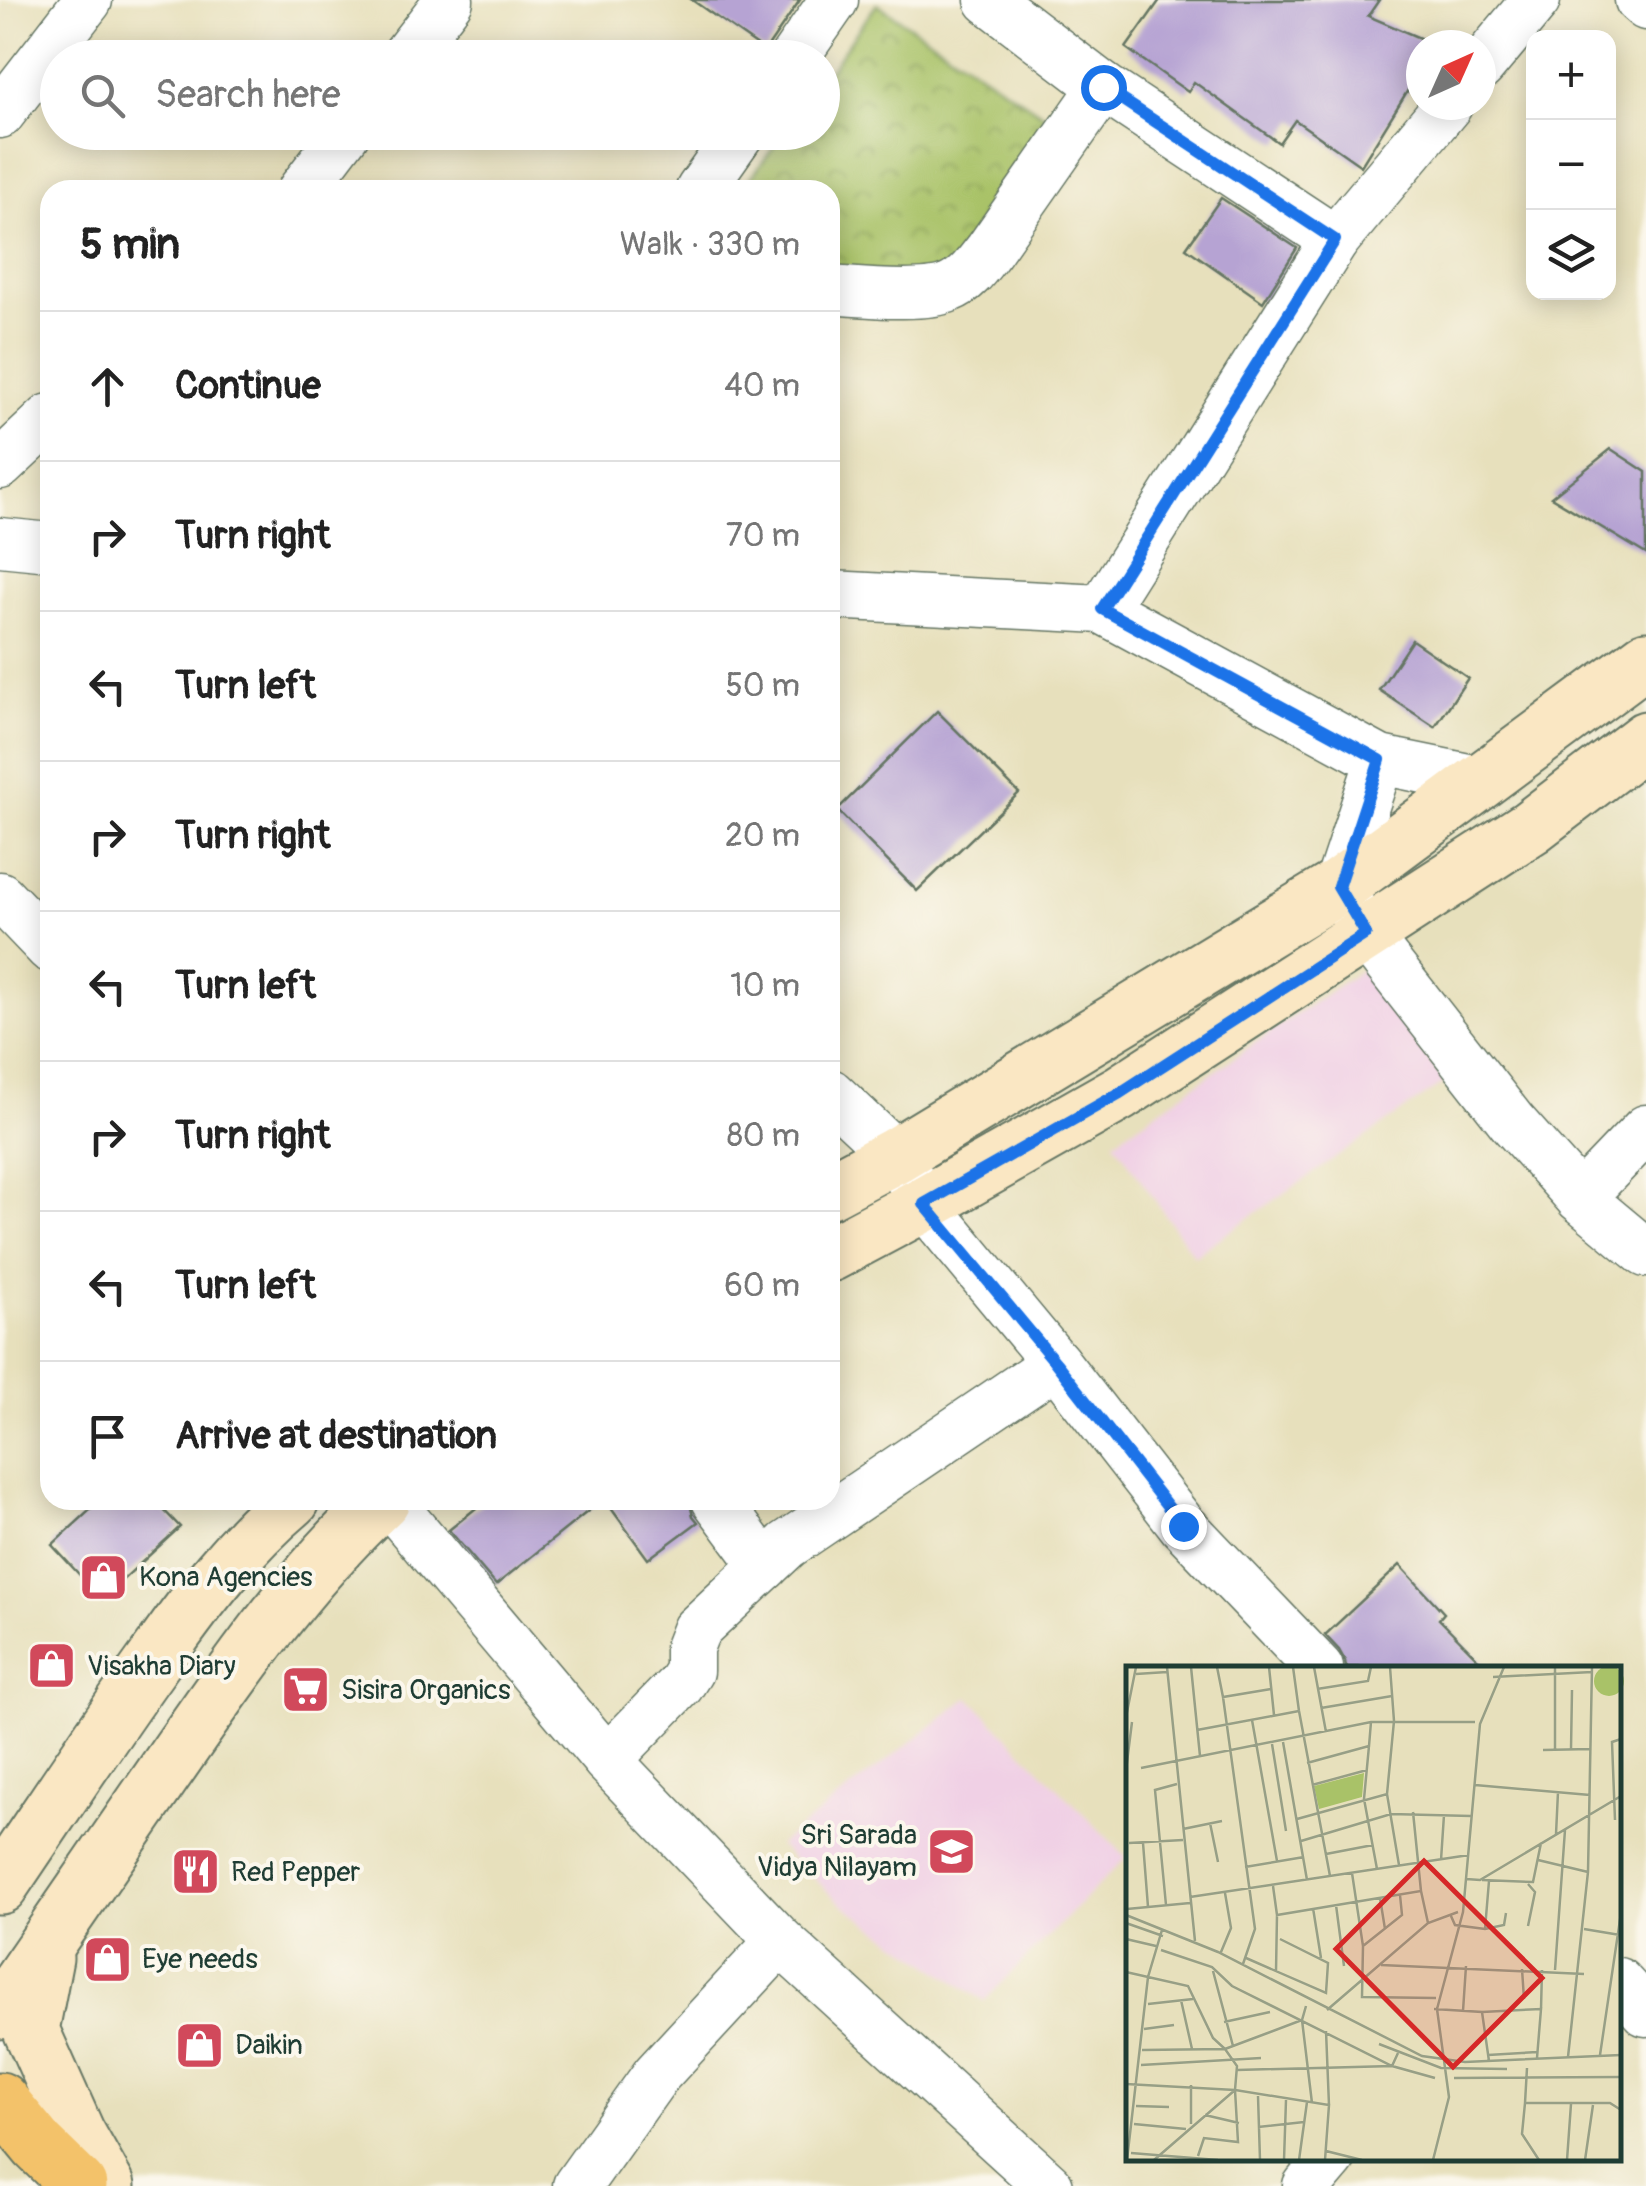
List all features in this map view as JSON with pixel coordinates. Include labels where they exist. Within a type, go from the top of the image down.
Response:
[{"type":"main road","points":[[840,1185],[896,1155],[1338,887],[1646,659]]},
{"type":"main road","points":[[840,1249],[1120,1093],[1531,826],[1646,740]]},
{"type":"main road","points":[[3,1878],[181,1623],[227,1565],[282,1510]]},
{"type":"main road","points":[[0,2011],[262,1636],[341,1538],[373,1510]]},
{"type":"main road","points":[[48,1940],[31,2030],[76,2133],[107,2186]]},
{"type":"main road","points":[[0,2100],[38,2146],[79,2186]]},
{"type":"street","points":[[57,40],[88,0]]},
{"type":"street","points":[[418,40],[449,0]]},
{"type":"street","points":[[806,40],[834,0]]},
{"type":"street","points":[[989,0],[1103,87],[1335,240]]},
{"type":"street","points":[[1496,48],[1536,0]]},
{"type":"street","points":[[1638,0],[1646,6]]},
{"type":"street","points":[[0,114],[40,62]]},
{"type":"street","points":[[840,290],[931,294],[951,288],[971,273],[1103,87]]},
{"type":"street","points":[[1102,609],[1335,240],[1435,120]]},
{"type":"street","points":[[310,180],[332,150]]},
{"type":"street","points":[[707,180],[728,150]]},
{"type":"street","points":[[0,465],[40,427]]},
{"type":"street","points":[[0,542],[40,546]]},
{"type":"street","points":[[840,596],[1102,609],[1380,760],[1484,781]]},
{"type":"street","points":[[1380,760],[1338,887],[1366,934],[1512,1122],[1580,1198],[1646,1253]]},
{"type":"street","points":[[0,896],[40,938]]},
{"type":"street","points":[[840,1102],[896,1155],[924,1204],[1056,1363],[1183,1526],[1318,1666]]},
{"type":"street","points":[[1580,1198],[1646,1129]]},
{"type":"street","points":[[840,1508],[1056,1363]]},
{"type":"street","points":[[394,1510],[607,1760],[780,1941],[1049,2186]]},
{"type":"street","points":[[723,1510],[765,1566]]},
{"type":"street","points":[[607,1760],[680,1685],[688,1671],[688,1648],[696,1630],[787,1545],[837,1510]]},
{"type":"street","points":[[577,2186],[656,2075],[780,1941]]},
{"type":"street","points":[[1621,1985],[1646,2012]]},
{"type":"street","points":[[1307,2186],[1328,2161]]},
{"type":"shaded area","points":[[1365,967],[1445,1082],[1194,1256],[1114,1141]]},
{"type":"shaded area","name":"Sri Sarada Vidya Nilayam","points":[[969,1697],[1126,1857],[984,2001],[844,1906],[778,1845]]},
{"type":"green space","points":[[877,4],[1047,117],[944,278],[840,271],[840,180],[749,180],[771,150],[840,150],[840,55]]},
{"type":"building","points":[[692,0],[800,0],[773,40],[749,40]]},
{"type":"building","points":[[1160,0],[1379,0],[1368,16],[1406,32],[1406,93],[1361,166],[1295,120],[1279,143],[1194,82],[1188,92],[1126,48]]},
{"type":"building","points":[[1221,198],[1297,248],[1263,302],[1186,248]]},
{"type":"building","points":[[1611,449],[1646,472],[1646,554],[1551,497]]},
{"type":"building","points":[[1412,640],[1468,678],[1435,727],[1379,690]]},
{"type":"building","points":[[937,711],[1019,793],[917,891],[840,813],[840,807]]},
{"type":"building","points":[[90,1510],[164,1510],[180,1527],[102,1599],[52,1545]]},
{"type":"building","points":[[474,1510],[590,1510],[496,1585],[449,1530]]},
{"type":"building","points":[[612,1510],[692,1510],[698,1522],[648,1559]]},
{"type":"building","points":[[1400,1565],[1444,1613],[1439,1619],[1485,1666],[1346,1666],[1339,1650],[1325,1635]]},
{"type":"place","name":"Kona Agencies","points":[[104,1577]]},
{"type":"place","name":"Visakha Diary","points":[[52,1666]]},
{"type":"place","name":"Sisira Organics","points":[[306,1690]]},
{"type":"place","name":"Sri Sarada Vidya Nilayam","points":[[952,1851]]},
{"type":"place","name":"Red Pepper","points":[[196,1872]]},
{"type":"place","name":"Eye needs","points":[[107,1959]]},
{"type":"place","name":"Daikin","points":[[200,2045]]},
{"type":"route","points":[[1103,87],[1335,240],[1102,609],[1380,760],[1338,887],[1366,934],[1120,1093],[924,1204],[1056,1363],[1183,1526]]}]
